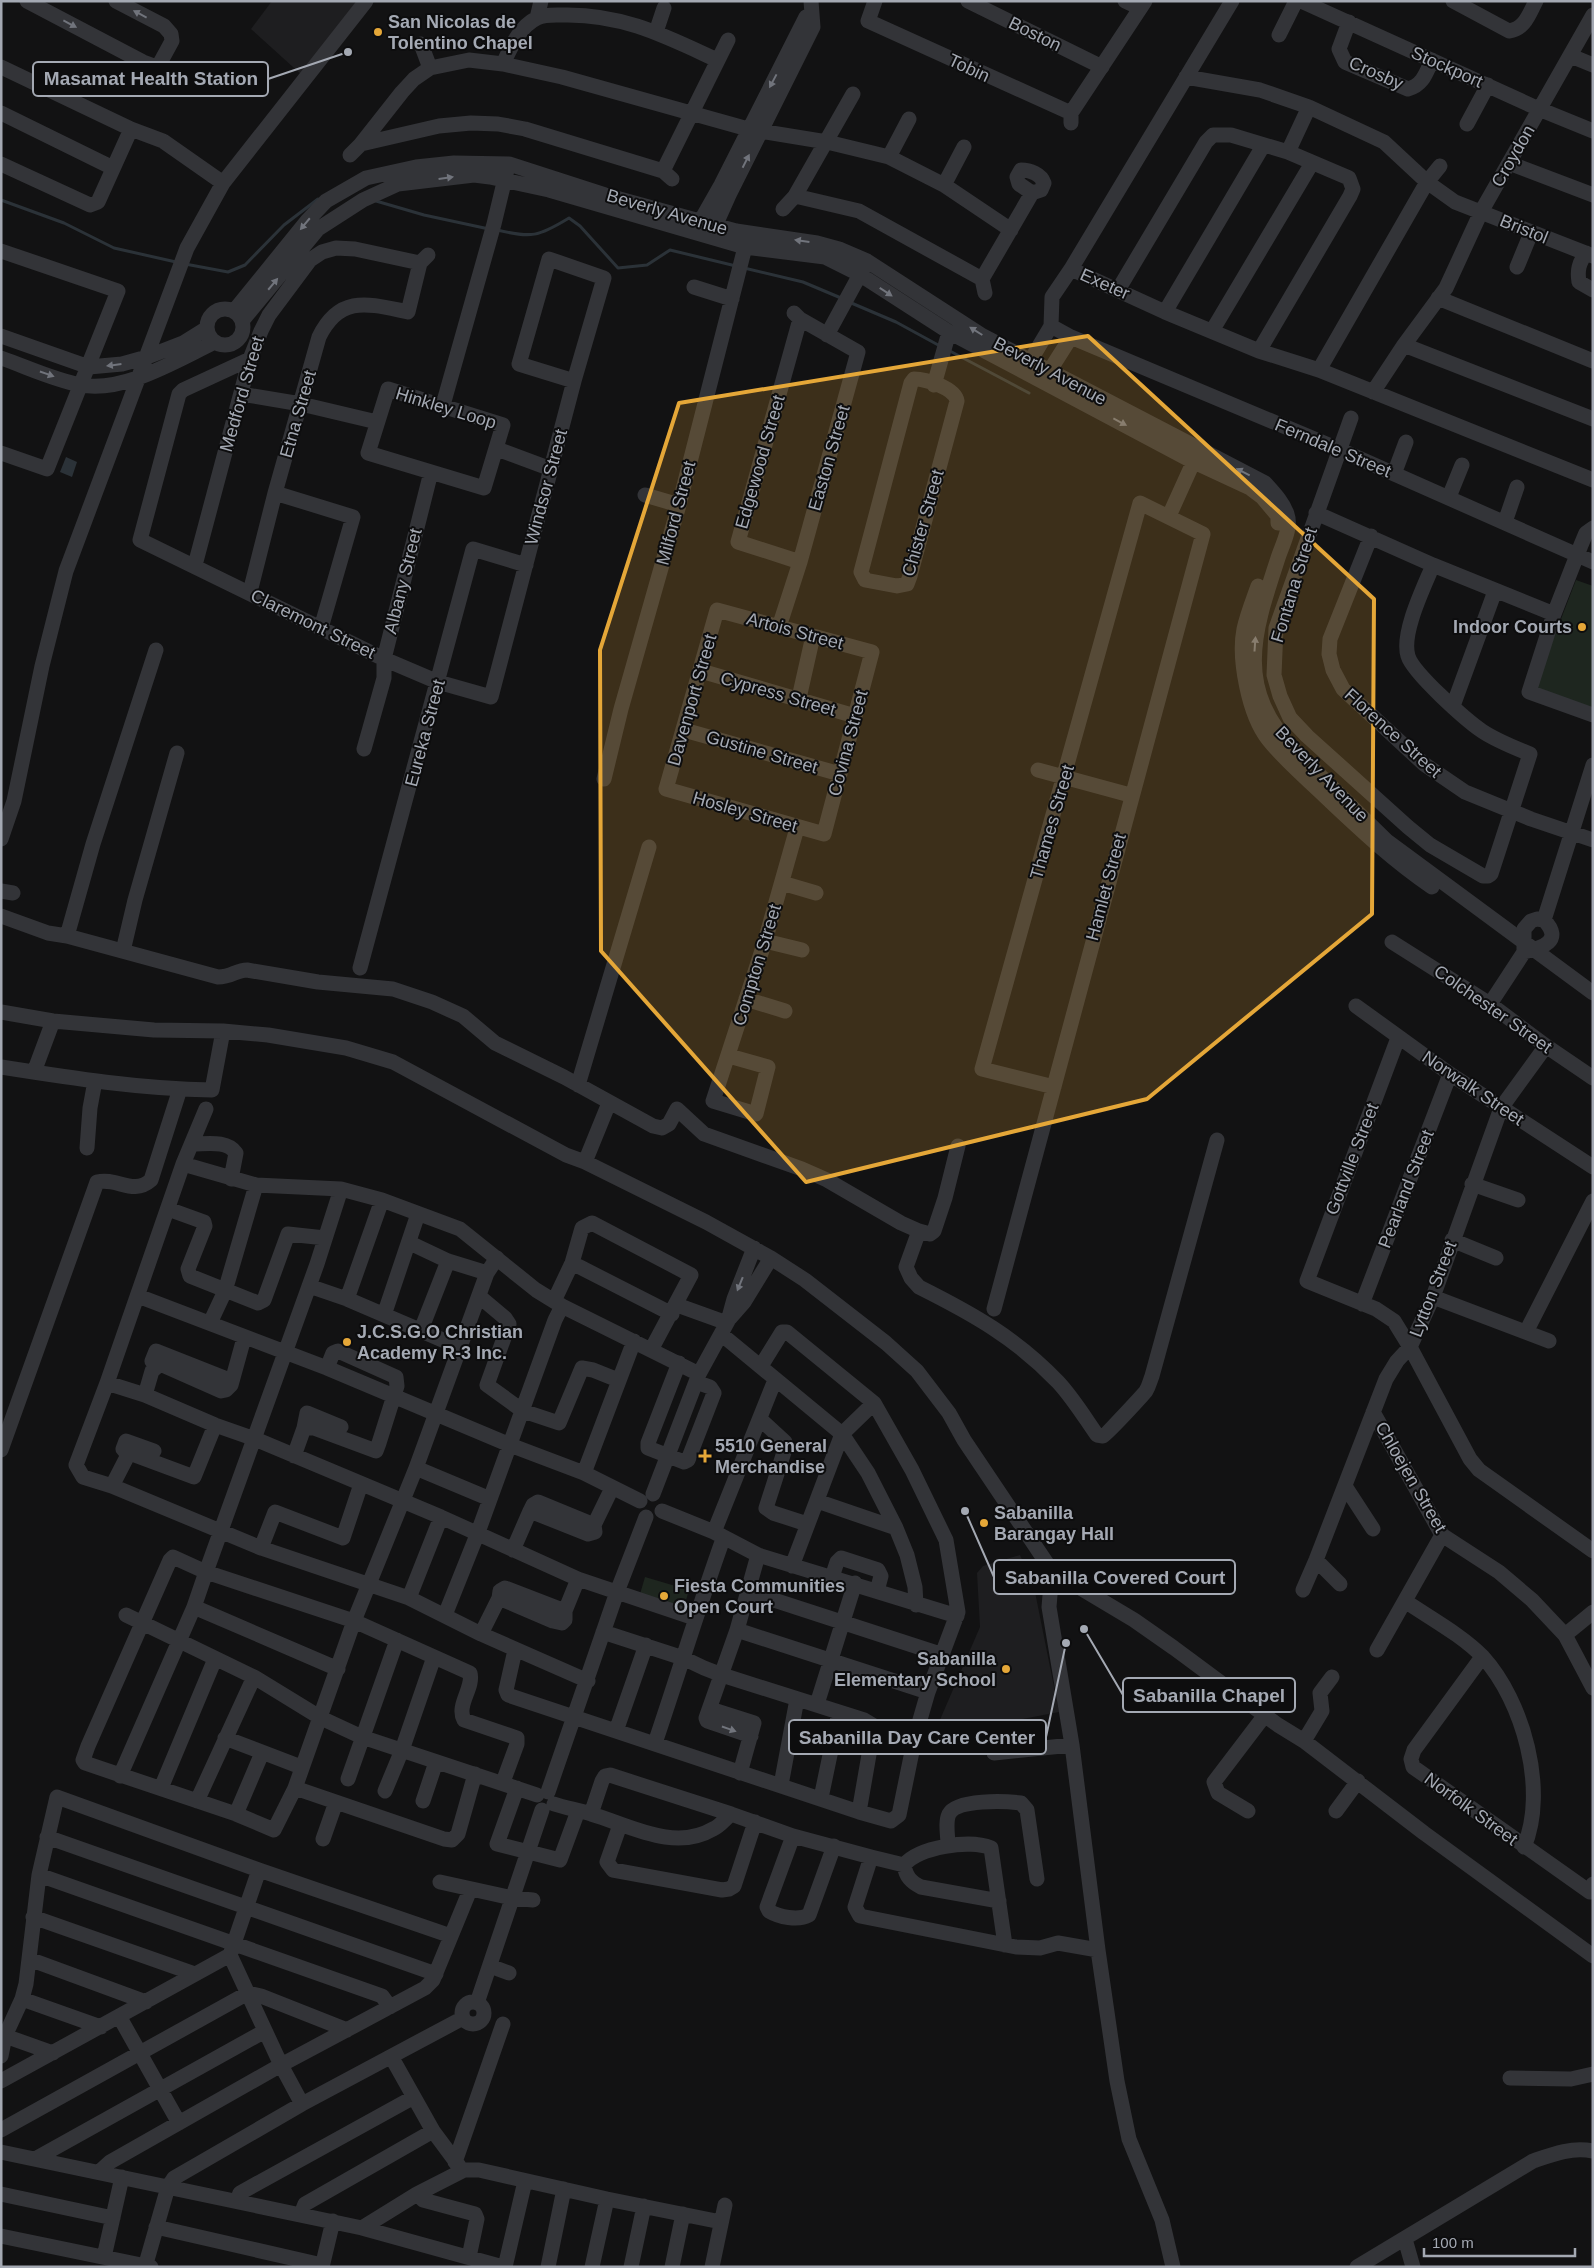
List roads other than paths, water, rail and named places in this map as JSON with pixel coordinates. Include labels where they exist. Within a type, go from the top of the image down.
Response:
[{"type":"street","points":[[27,1],[143,62],[154,66],[160,63],[172,42],[171,34],[164,26],[116,1]]},
{"type":"street","points":[[1,839],[14,800],[42,666],[66,571],[137,378],[147,357],[178,268],[223,183],[366,1]]},
{"type":"street","points":[[537,18],[541,1]]},
{"type":"street","name":"Tobin","points":[[875,1],[863,23],[1017,96],[1071,119],[1102,67]]},
{"type":"street","name":"Boston","points":[[968,1],[1102,67]]},
{"type":"street","points":[[1102,67],[1142,5],[1125,1]]},
{"type":"street","name":"Exeter","points":[[1232,1],[1071,269],[1165,312],[1259,351],[1318,370],[1593,480]]},
{"type":"street","points":[[1279,35],[1296,1]]},
{"type":"street","name":"Stockport","points":[[1301,1],[1539,109],[1593,131]]},
{"type":"street","points":[[1453,1],[1473,5],[1503,29],[1515,30],[1524,24],[1536,1]]},
{"type":"street","points":[[697,226],[755,130],[813,27],[807,3]]},
{"type":"street","points":[[503,64],[518,35],[537,18],[601,8],[717,60]]},
{"type":"street","points":[[656,32],[664,8]]},
{"type":"street","name":"Croydon","points":[[1373,392],[1452,277],[1481,212],[1593,15]]},
{"type":"street","name":"Crosby","points":[[1349,22],[1339,49],[1341,58],[1352,66],[1408,89],[1421,82],[1432,60]]},
{"type":"street","points":[[361,144],[439,126],[471,123],[498,124],[525,129],[667,175],[690,114],[728,40]]},
{"type":"street","points":[[420,44],[430,68]]},
{"type":"street","points":[[1571,56],[1593,65]]},
{"type":"street","points":[[350,155],[414,79],[430,68],[469,60],[503,64],[562,77],[690,114],[755,130],[827,142],[889,157],[944,185],[1011,230]]},
{"type":"street","points":[[1,67],[131,129],[163,141],[223,183]]},
{"type":"street","name":"Bristol","points":[[1186,77],[1260,90],[1308,107],[1384,142],[1427,182],[1455,202],[1589,255]]},
{"type":"street","points":[[1467,124],[1488,85]]},
{"type":"street","points":[[783,208],[795,196],[853,94]]},
{"type":"street","points":[[1288,152],[1308,107]]},
{"type":"street","points":[[1,113],[113,168]]},
{"type":"street","points":[[889,157],[909,119]]},
{"type":"street","points":[[1,164],[90,205],[98,202],[131,129]]},
{"type":"street","points":[[713,231],[755,130]]},
{"type":"street","points":[[1118,290],[1206,142],[1213,135],[1231,135],[1288,152],[1349,178],[1353,189],[1259,351]]},
{"type":"street","points":[[1165,312],[1263,146]]},
{"type":"street","points":[[944,185],[964,147]]},
{"type":"street","name":"Beverly Avenue","points":[[238,316],[307,221],[326,201],[366,178],[416,167],[454,163],[509,164],[713,231],[736,231],[839,249],[948,337],[1027,366]]},
{"type":"street","points":[[1212,331],[1312,163]]},
{"type":"street","points":[[1508,163],[1593,195]]},
{"type":"street","points":[[443,405],[509,164]]},
{"type":"street","points":[[1318,370],[1427,182],[1440,166]]},
{"type":"street","name":"Beverly Avenue","points":[[238,316],[318,228],[363,200],[398,184],[474,175],[548,190],[658,223],[697,226]]},
{"type":"street","points":[[795,196],[859,211],[983,286],[1032,193]]},
{"type":"street","name":"Beverly Avenue","points":[[713,231],[744,253],[825,257],[863,268],[983,336],[1027,366],[1196,455],[1265,483],[1276,495],[1287,514],[1286,536],[1262,608],[1255,638],[1255,680],[1261,704],[1282,738],[1386,840],[1528,948],[1593,993]]},
{"type":"street","points":[[1517,268],[1531,233]]},
{"type":"street","name":"Medford Street","points":[[195,565],[250,359],[260,330],[310,260],[322,252],[336,248],[424,259],[408,312]]},
{"type":"street","points":[[1,251],[118,291],[47,470],[1,453]]},
{"type":"street","name":"Milford Street","points":[[604,779],[621,709],[679,504],[744,253]]},
{"type":"street","points":[[1589,255],[1580,263],[1578,272],[1579,282],[1593,290]]},
{"type":"street","name":"Windsor Street","points":[[491,697],[574,381],[604,278],[548,259],[519,364],[574,381]]},
{"type":"street","points":[[827,335],[863,268]]},
{"type":"street","points":[[1027,366],[1051,326],[1052,297],[1071,269]]},
{"type":"street","points":[[694,287],[732,299]]},
{"type":"street","points":[[1438,298],[1593,361]]},
{"type":"street","name":"Etna Street","points":[[250,592],[275,494],[320,337],[326,323],[335,313],[351,305],[370,304],[408,312]]},
{"type":"street","points":[[224,309],[238,316],[243,331],[234,342],[224,345],[215,342],[211,338],[208,322],[214,313],[224,309]]},
{"type":"street","name":"Easton Street","points":[[779,627],[800,562],[860,352],[827,335],[797,316]]},
{"type":"street","name":"Edgewood Street","points":[[797,316],[738,542],[800,562]]},
{"type":"street","name":"Ferndale Street","points":[[1051,326],[1071,337],[1449,497],[1593,562]]},
{"type":"street","points":[[1,336],[88,367],[122,364],[147,357],[183,343],[208,328]]},
{"type":"street","points":[[934,385],[948,337]]},
{"type":"street","points":[[1046,376],[1071,337]]},
{"type":"street","points":[[1,358],[81,385],[96,386],[137,378],[215,342]]},
{"type":"street","points":[[1404,345],[1593,419]]},
{"type":"street","name":"Claremont Street","points":[[250,359],[179,394],[140,540],[384,658],[438,682],[491,697]]},
{"type":"street","name":"Chister Street","points":[[917,379],[934,385],[951,392],[956,396],[957,401],[908,581],[902,586],[865,580],[862,577],[862,569],[911,383],[917,379]]},
{"type":"street","name":"Hinkley Loop","points":[[388,389],[443,405],[504,425],[484,488],[368,453],[388,389]]},
{"type":"street","points":[[241,394],[301,404],[377,422]]},
{"type":"street","points":[[1351,418],[1316,513],[1433,565],[1554,614]]},
{"type":"street","points":[[1394,474],[1406,442]]},
{"type":"street","points":[[497,449],[551,469]]},
{"type":"street","points":[[1169,516],[1196,455]]},
{"type":"street","points":[[1449,497],[1462,465]]},
{"type":"street","name":"Albany Street","points":[[364,749],[384,678],[384,658],[431,472]]},
{"type":"street","points":[[1505,522],[1517,487]]},
{"type":"street","points":[[275,494],[354,517],[321,628]]},
{"type":"street","points":[[645,495],[679,504]]},
{"type":"street","name":"Hamlet Street","points":[[994,1309],[1130,795],[1204,534],[1140,503]]},
{"type":"street","name":"Thames Street","points":[[1054,1087],[982,1069],[1140,503]]},
{"type":"street","name":"Fontana Street","points":[[1316,513],[1276,628],[1274,675],[1280,696],[1290,718],[1307,736],[1430,845],[1483,876],[1488,876],[1491,874],[1530,754],[1498,741],[1481,731],[1453,706]]},
{"type":"street","points":[[1593,528],[1586,533],[1554,614],[1529,692],[1593,716]]},
{"type":"street","name":"Florence Street","points":[[1371,536],[1330,639],[1329,654],[1333,670],[1343,689],[1424,764],[1465,792],[1512,812],[1593,840]]},
{"type":"street","name":"Eureka Street","points":[[360,968],[473,550],[526,564]]},
{"type":"street","points":[[1433,565],[1408,636],[1408,655],[1424,680],[1453,706],[1495,591]]},
{"type":"street","name":"Artois Street","points":[[717,610],[872,652]]},
{"type":"street","name":"Davenport Street","points":[[666,789],[717,610]]},
{"type":"street","points":[[799,698],[813,636]]},
{"type":"street","points":[[68,936],[93,844],[156,650]]},
{"type":"street","name":"Covina Street","points":[[824,834],[872,652]]},
{"type":"street","name":"Cypress Street","points":[[701,671],[799,698],[855,716]]},
{"type":"street","name":"Gustine Street","points":[[684,730],[840,774]]},
{"type":"street","points":[[123,951],[135,900],[177,753]]},
{"type":"street","points":[[1544,920],[1593,765]]},
{"type":"street","points":[[1038,770],[1130,795]]},
{"type":"street","name":"Hosley Street","points":[[666,789],[797,828],[824,834]]},
{"type":"street","name":"Compton Street","points":[[729,1056],[768,1067],[756,1114],[713,1101],[765,942],[797,828]]},
{"type":"street","points":[[578,1085],[649,847]]},
{"type":"street","points":[[782,883],[816,893]]},
{"type":"street","points":[[1,916],[48,933],[68,936],[218,977],[229,977],[240,970],[247,970],[318,982],[393,989],[432,1002],[463,1016],[495,1043],[653,1126],[662,1128],[669,1124],[677,1109],[704,1134],[802,1169],[919,1231],[930,1234],[934,1231],[945,1198],[958,1146]]},
{"type":"street","points":[[1490,1004],[1528,948],[1548,945],[1552,932],[1544,920],[1537,919],[1526,925],[1522,935],[1528,948]]},
{"type":"street","points":[[765,942],[802,950]]},
{"type":"street","name":"Colchester Street","points":[[1392,942],[1490,1004],[1593,1078]]},
{"type":"street","name":"Beverly Avenue","points":[[1528,948],[1593,1004]]},
{"type":"street","points":[[746,999],[785,1011]]},
{"type":"street","name":"Norwalk Street","points":[[1356,1006],[1450,1074],[1593,1167]]},
{"type":"street","points":[[1,1012],[53,1021],[154,1030],[268,1035],[346,1048],[393,1062],[566,1155],[585,1162],[771,1258],[805,1280],[886,1343],[917,1371],[948,1413],[1052,1571],[1134,1620],[1278,1725],[1304,1741],[1593,1956]]},
{"type":"street","points":[[34,1072],[53,1021]]},
{"type":"street","points":[[1,1067],[95,1081],[180,1090],[212,1090],[223,1032]]},
{"type":"street","name":"Gottville Street","points":[[1362,1304],[1307,1281],[1398,1038]]},
{"type":"street","name":"Lytton Street","points":[[1303,1590],[1390,1369],[1410,1346],[1432,1297],[1501,1108],[1546,1046]]},
{"type":"street","name":"Pearland Street","points":[[1362,1304],[1450,1074]]},
{"type":"street","points":[[87,1148],[90,1108],[95,1081]]},
{"type":"street","points":[[1,1450],[97,1182],[103,1181],[138,1188],[145,1186],[151,1180],[180,1090]]},
{"type":"street","points":[[585,1162],[609,1103]]},
{"type":"street","points":[[206,1109],[184,1164],[76,1465],[83,1477],[112,1486],[260,1548],[409,1598],[515,1650],[588,1681]]},
{"type":"street","points":[[919,1231],[906,1267],[911,1278],[919,1287],[959,1307],[1001,1332],[1029,1355],[1059,1384],[1097,1435],[1103,1436],[1141,1397],[1152,1376],[1217,1140]]},
{"type":"street","points":[[193,1144],[226,1145],[232,1148],[236,1153],[231,1179]]},
{"type":"street","points":[[184,1164],[256,1185],[340,1189],[382,1200],[460,1229],[536,1290],[558,1304],[679,1363],[710,1387],[714,1393],[688,1460],[684,1462],[648,1448],[648,1443],[679,1363]]},
{"type":"street","points":[[1472,1184],[1518,1200]]},
{"type":"street","points":[[210,1323],[225,1291],[256,1185]]},
{"type":"street","points":[[120,1776],[194,1607],[255,1439],[340,1189]]},
{"type":"street","points":[[347,1299],[382,1200]]},
{"type":"street","points":[[1526,1332],[1593,1201]]},
{"type":"street","points":[[168,1209],[204,1222],[205,1226],[188,1269],[190,1276],[225,1291],[262,1303],[288,1234],[324,1238]]},
{"type":"street","points":[[384,1315],[410,1243],[418,1214]]},
{"type":"street","points":[[445,1615],[478,1535],[523,1411],[555,1320],[558,1304],[582,1228],[592,1223],[691,1275],[651,1350]]},
{"type":"street","points":[[1452,1240],[1496,1258]]},
{"type":"street","points":[[410,1243],[448,1261],[487,1273]]},
{"type":"street","points":[[138,1296],[244,1338],[327,1368],[510,1445],[584,1473],[612,1488],[647,1498],[661,1500],[662,1511],[653,1518],[646,1517],[640,1512],[647,1498],[668,1456],[697,1378],[725,1326],[754,1248]]},
{"type":"street","points":[[498,1258],[487,1273],[480,1297],[459,1347],[416,1468],[354,1621],[295,1788],[274,1830],[236,1814],[120,1776],[85,1763],[83,1760],[168,1563],[173,1557],[206,1572],[354,1621],[470,1673],[471,1679],[462,1709],[464,1720],[517,1738],[517,1744],[503,1782]]},
{"type":"street","points":[[725,1326],[744,1302],[771,1258]]},
{"type":"street","points":[[421,1330],[448,1261]]},
{"type":"street","points":[[572,1263],[674,1309],[725,1326],[775,1380],[842,1434],[868,1473],[896,1528],[907,1555],[915,1587],[916,1605]]},
{"type":"street","points":[[308,1286],[347,1299],[459,1347]]},
{"type":"street","points":[[480,1297],[505,1318],[509,1324],[487,1385],[523,1411],[559,1423],[582,1368],[593,1370],[618,1380]]},
{"type":"street","points":[[1432,1297],[1549,1341]]},
{"type":"street","points":[[1362,1304],[1385,1314],[1394,1321],[1410,1346],[1470,1459],[1479,1470],[1593,1551]]},
{"type":"street","points":[[515,1650],[506,1690],[508,1695],[575,1718],[655,1742],[740,1773],[781,1784],[859,1812],[891,1821],[899,1815],[915,1737],[928,1692],[957,1616],[946,1540],[912,1470],[874,1403],[787,1332],[782,1332],[761,1366]]},
{"type":"street","points":[[145,1395],[156,1366],[160,1364],[221,1391],[226,1390],[232,1380],[244,1338]]},
{"type":"street","points":[[584,1473],[634,1341]]},
{"type":"street","points":[[655,1742],[684,1658],[718,1536],[775,1380]]},
{"type":"street","points":[[107,1383],[145,1395],[215,1425],[255,1439],[441,1517],[578,1579],[694,1618]]},
{"type":"street","points":[[294,1456],[304,1428],[314,1428],[376,1450],[394,1396]]},
{"type":"street","points":[[792,1566],[842,1434],[874,1403]]},
{"type":"street","name":"Chloejen Street","points":[[1373,1412],[1442,1535],[1499,1572],[1532,1600],[1565,1635],[1593,1688]]},
{"type":"street","points":[[760,1419],[785,1442],[786,1446],[766,1508],[773,1513],[807,1524]]},
{"type":"street","points":[[112,1486],[128,1455],[132,1454],[194,1477],[215,1425]]},
{"type":"street","points":[[416,1468],[490,1499]]},
{"type":"street","points":[[260,1548],[278,1502],[342,1538],[361,1484]]},
{"type":"street","points":[[1345,1486],[1373,1529]]},
{"type":"street","points":[[513,1550],[533,1504],[538,1502],[594,1525],[612,1488]]},
{"type":"street","points":[[817,1501],[896,1528]]},
{"type":"street","points":[[662,1511],[758,1555],[855,1583],[916,1605],[957,1616]]},
{"type":"street","points":[[409,1598],[441,1517]]},
{"type":"street","points":[[477,2003],[588,1681],[603,1632],[646,1517]]},
{"type":"street","points":[[1377,1650],[1442,1535]]},
{"type":"street","points":[[708,1715],[749,1592],[758,1555]]},
{"type":"street","points":[[832,1577],[837,1562],[842,1558],[878,1570],[881,1576],[877,1591]]},
{"type":"street","points":[[1316,1560],[1340,1584]]},
{"type":"street","points":[[1052,1571],[1049,1607],[1072,1745],[1117,2081],[1129,2139],[1162,2220],[1173,2267]]},
{"type":"street","points":[[481,1634],[499,1598],[560,1623],[565,1620],[565,1611],[578,1579]]},
{"type":"street","points":[[817,1704],[855,1583]]},
{"type":"street","points":[[749,1592],[943,1655]]},
{"type":"street","points":[[1406,1601],[1452,1633],[1482,1657],[1501,1683],[1516,1711],[1525,1738],[1532,1773],[1531,1822],[1524,1846]]},
{"type":"street","points":[[194,1607],[338,1669]]},
{"type":"street","points":[[1565,1635],[1593,1612]]},
{"type":"street","points":[[126,1615],[254,1677],[321,1718],[362,1736],[436,1762],[503,1782],[546,1800],[653,1836],[684,1837],[714,1829],[731,1814]]},
{"type":"street","points":[[737,1630],[928,1692]]},
{"type":"street","points":[[603,1632],[684,1658],[722,1675],[817,1704],[864,1720],[874,1726],[915,1737]]},
{"type":"street","points":[[348,1779],[397,1640]]},
{"type":"street","points":[[616,1730],[646,1645]]},
{"type":"street","points":[[385,1791],[402,1750],[434,1657]]},
{"type":"street","name":"Norfolk Street","points":[[1482,1657],[1414,1750],[1411,1759],[1413,1767],[1524,1846],[1591,1888]]},
{"type":"street","points":[[161,1788],[215,1659]]},
{"type":"street","points":[[197,1801],[254,1677]]},
{"type":"street","points":[[1304,1741],[1322,1711],[1320,1693],[1332,1677]]},
{"type":"street","points":[[781,1784],[797,1699]]},
{"type":"street","points":[[821,1798],[839,1712]]},
{"type":"street","points":[[708,1715],[754,1723],[740,1773]]},
{"type":"street","points":[[708,1715],[751,1736]]},
{"type":"street","points":[[1248,1812],[1218,1793],[1214,1782],[1265,1715]]},
{"type":"street","points":[[859,1812],[874,1726]]},
{"type":"street","points":[[225,1738],[301,1767]]},
{"type":"street","points":[[994,1753],[1072,1745]]},
{"type":"street","points":[[236,1814],[262,1753]]},
{"type":"street","points":[[423,1801],[436,1762]]},
{"type":"street","points":[[295,1788],[444,1839],[452,1840],[458,1834],[475,1774]]},
{"type":"street","points":[[518,1788],[497,1844],[565,1861],[585,1812],[605,1776],[610,1775],[793,1836],[904,1865]]},
{"type":"street","points":[[1336,1812],[1358,1781]]},
{"type":"street","points":[[1,2056],[5,2036],[22,2000],[39,1876],[56,1797],[451,1936]]},
{"type":"street","points":[[323,1839],[336,1802]]},
{"type":"street","points":[[948,1845],[947,1821],[948,1815],[953,1809],[963,1804],[1021,1803],[1027,1810],[1037,1879]]},
{"type":"street","points":[[620,1825],[607,1862],[613,1870],[722,1890],[734,1886],[755,1822]]},
{"type":"street","points":[[47,1836],[436,1974]]},
{"type":"street","points":[[793,1836],[767,1907],[769,1911],[776,1914],[799,1918],[809,1915],[834,1846]]},
{"type":"street","points":[[904,1865],[917,1855],[948,1845],[991,1848],[1005,1945]]},
{"type":"street","points":[[871,1857],[855,1907],[860,1916],[1016,1947],[1040,1948],[1058,1943],[1098,1950]]},
{"type":"street","points":[[904,1865],[906,1874],[912,1882],[921,1887],[999,1901]]},
{"type":"street","points":[[259,1870],[232,1950],[265,2031],[302,2104]]},
{"type":"street","points":[[39,1876],[232,1950],[382,1996],[390,2007]]},
{"type":"street","points":[[440,1882],[470,1890],[532,1900]]},
{"type":"street","points":[[99,2172],[110,2162],[281,2065],[425,1988],[436,1974],[470,1890]]},
{"type":"street","points":[[33,1917],[196,1974]]},
{"type":"street","points":[[1,2082],[196,1974],[232,1950]]},
{"type":"street","points":[[29,1959],[146,2002]]},
{"type":"street","points":[[490,1966],[509,1973]]},
{"type":"street","points":[[1,2130],[248,1993],[261,1996],[347,2030]]},
{"type":"street","points":[[22,2000],[101,2027]]},
{"type":"street","points":[[477,2003],[466,2004],[462,2011],[462,2018],[468,2024],[475,2025],[493,2021]]},
{"type":"street","points":[[477,2003],[493,2021]]},
{"type":"street","points":[[119,2016],[179,2123]]},
{"type":"street","points":[[1,2236],[147,2266],[168,2187],[174,2178],[302,2104],[392,2058],[462,2018]]},
{"type":"street","points":[[362,2228],[460,2166],[493,2021]]},
{"type":"street","points":[[35,2159],[265,2031]]},
{"type":"street","points":[[5,2036],[54,2053]]},
{"type":"street","points":[[392,2058],[433,2131],[460,2166],[721,2222]]},
{"type":"street","points":[[1510,2078],[1571,2079],[1593,2074]]},
{"type":"street","points":[[237,2201],[240,2193],[414,2097]]},
{"type":"street","points":[[301,2214],[306,2204],[433,2131]]},
{"type":"street","points":[[1357,2267],[1533,2161],[1560,2152],[1581,2148],[1593,2151]]},
{"type":"street","points":[[1,2152],[333,2221],[504,2267],[525,2181]]},
{"type":"street","points":[[104,2257],[122,2177]]},
{"type":"street","points":[[548,2267],[564,2189]]},
{"type":"street","points":[[1,2194],[113,2218]]},
{"type":"street","points":[[417,2194],[422,2200],[475,2214],[477,2219],[469,2257]]},
{"type":"street","points":[[592,2267],[607,2199]]},
{"type":"street","points":[[712,2267],[725,2205]]},
{"type":"street","points":[[632,2267],[644,2206]]},
{"type":"street","points":[[672,2267],[683,2214]]},
{"type":"street","points":[[156,2227],[322,2266],[333,2221]]},
{"type":"street","points":[[1405,2239],[1413,2267]]},
{"type":"waterway","points":[[185,264],[228,272],[245,265],[284,225],[318,199]]},
{"type":"waterway","points":[[1,200],[64,223],[114,248],[176,262]]},
{"type":"waterway","points":[[376,201],[424,215],[489,229]]},
{"type":"waterway","points":[[497,230],[527,235],[534,234],[550,229],[569,218],[580,226],[618,268],[647,265],[670,250],[736,266]]},
{"type":"waterway","points":[[744,268],[803,282],[841,298]]},
{"type":"waterway","points":[[849,302],[896,322],[940,346]]},
{"type":"waterway","points":[[948,350],[1029,393]]},
{"type":"place","name":"San Nicolas de Tolentino Chapel","points":[[378,32]]},
{"type":"place","name":"Masamat Health Station","points":[[348,52]]},
{"type":"place","name":"Indoor Courts","points":[[1582,627]]},
{"type":"place","name":"J.C.S.G.O Christian Academy R-3 Inc.","points":[[347,1342]]},
{"type":"place","name":"5510 General Merchandise","points":[[705,1456]]},
{"type":"place","name":"Sabanilla Covered Court","points":[[965,1511]]},
{"type":"place","name":"Sabanilla Barangay Hall","points":[[984,1523]]},
{"type":"place","name":"Fiesta Communities Open Court","points":[[664,1596]]},
{"type":"place","name":"Sabanilla Chapel","points":[[1084,1629]]},
{"type":"place","name":"Sabanilla Day Care Center","points":[[1066,1643]]},
{"type":"place","name":"Sabanilla Elementary School","points":[[1006,1669]]}]
